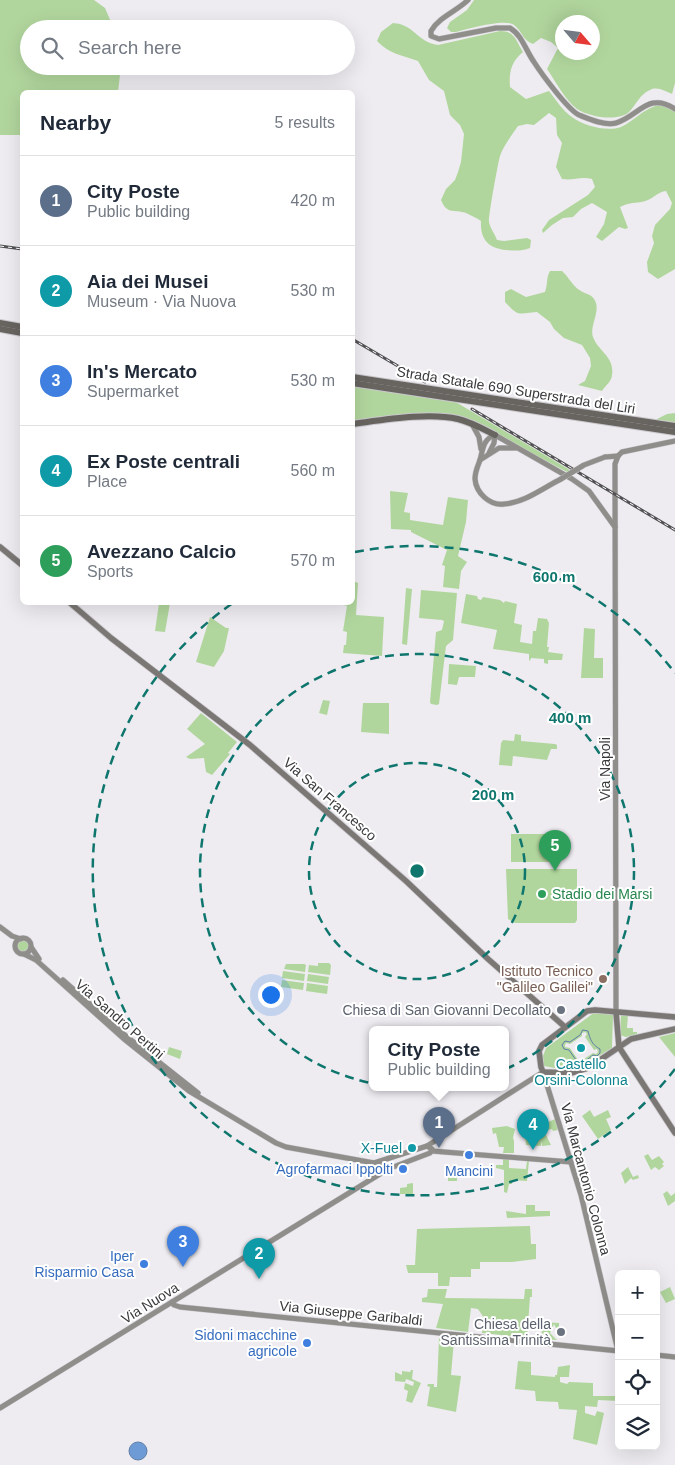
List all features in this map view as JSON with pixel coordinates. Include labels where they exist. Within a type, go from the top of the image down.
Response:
[{"type":"highway","points":[[0,323],[20,327]]},
{"type":"highway","points":[[0,329],[20,333]]},
{"type":"highway","name":"Strada Statale 690 Superstrada del Liri","points":[[355,377],[664,427],[675,426]]},
{"type":"highway","name":"Strada Statale 690 Superstrada del Liri","points":[[355,383],[479,398]]},
{"type":"highway","points":[[355,424],[400,418],[446,417],[460,419],[495,435]]},
{"type":"highway","name":"Strada Statale 690 Superstrada del Liri","points":[[664,427],[675,432]]},
{"type":"main road","points":[[468,0],[460,8],[434,25],[431,36],[439,39],[496,28],[510,28],[517,34],[534,62],[572,111],[588,119],[616,122],[652,103],[665,103],[675,109]]},
{"type":"main road","points":[[472,424],[479,437],[482,450]]},
{"type":"main road","points":[[489,454],[495,435]]},
{"type":"main road","points":[[616,527],[589,491],[572,479],[519,448],[495,435],[490,436],[482,450],[475,478],[477,488],[485,497],[498,505],[526,498],[561,479],[584,465],[605,457],[618,456],[623,452],[675,441]]},
{"type":"main road","points":[[480,460],[499,448],[519,448]]},
{"type":"main road","name":"Via Napoli","points":[[616,1012],[615,465],[618,456]]},
{"type":"main road","points":[[0,547],[20,563]]},
{"type":"main road","name":"Via San Francesco","points":[[72,605],[111,638],[250,745],[406,881],[488,959],[565,1028]]},
{"type":"main road","name":"Via Sandro Pertini","points":[[0,927],[8,933],[28,940],[39,959],[126,1036],[203,1099]]},
{"type":"main road","name":"Via Sandro Pertini","points":[[8,933],[18,952],[38,961],[142,1055],[189,1091],[282,1146],[374,1163]]},
{"type":"main road","points":[[16,945],[17,941],[21,939]]},
{"type":"main road","points":[[24,954],[31,947]]},
{"type":"main road","points":[[543,1072],[539,1048],[587,1011],[596,1010],[675,1017]]},
{"type":"main road","points":[[616,1012],[619,1047],[675,1133]]},
{"type":"main road","points":[[617,1037],[631,1039],[675,1029]]},
{"type":"main road","points":[[374,1163],[427,1146],[543,1072],[567,1073],[592,1066],[631,1039]]},
{"type":"main road","name":"Via Marcantonio Colonna","points":[[543,1072],[581,1195],[615,1338]]},
{"type":"main road","points":[[427,1146],[432,1148],[432,1151],[571,1162]]},
{"type":"main road","name":"Via Nuova","points":[[0,1408],[386,1168],[432,1151]]},
{"type":"main road","points":[[386,1160],[383,1164],[386,1168]]},
{"type":"main road","points":[[374,1163],[386,1168]]},
{"type":"main road","name":"Via Giuseppe Garibaldi","points":[[172,1302],[182,1308],[615,1351]]},
{"type":"main road","points":[[660,1355],[675,1357]]},
{"type":"green space","points":[[0,0],[94,0],[105,8],[110,20],[20,20],[20,75],[120,75],[118,90],[20,90],[20,135],[0,135]]},
{"type":"green space","points":[[474,0],[675,0],[675,83],[672,94],[664,90],[650,90],[641,97],[629,112],[611,118],[582,112],[569,101],[547,69],[555,54],[555,60],[600,60],[600,15],[555,15],[555,45],[541,38],[533,44],[530,43],[517,27],[509,23],[495,23],[451,32],[447,28],[450,22],[467,10]]},
{"type":"green space","points":[[393,23],[406,26],[425,40],[438,45],[500,31],[509,33],[514,37],[523,52],[512,68],[510,87],[526,99],[549,91],[569,115],[589,125],[609,129],[621,127],[647,110],[661,105],[675,112],[675,269],[658,279],[648,272],[647,262],[654,243],[652,236],[655,225],[670,209],[672,203],[666,191],[645,201],[620,207],[628,228],[619,227],[602,241],[596,237],[604,224],[607,212],[592,203],[581,209],[573,217],[563,218],[543,233],[542,230],[549,220],[588,195],[595,187],[592,179],[562,179],[556,167],[562,143],[557,135],[556,118],[549,113],[534,125],[518,126],[506,144],[500,156],[490,211],[489,222],[497,240],[527,238],[531,240],[530,248],[513,251],[494,247],[486,242],[484,238],[481,221],[466,213],[448,210],[441,200],[446,189],[455,180],[458,172],[464,134],[460,125],[450,115],[444,91],[429,80],[418,61],[391,51],[377,41],[381,32]]},
{"type":"green space","points":[[550,271],[562,271],[576,287],[591,296],[596,303],[597,308],[592,333],[595,342],[609,359],[612,369],[611,379],[602,391],[578,385],[585,381],[591,366],[590,358],[582,345],[564,338],[554,329],[550,322],[537,312],[520,313],[505,302],[505,292],[511,289],[526,297],[545,292]]},
{"type":"green space","points":[[355,386],[454,401],[570,470],[567,472],[458,416],[355,422]]},
{"type":"green space","points":[[675,413],[675,423],[655,420],[667,414]]},
{"type":"green space","points":[[390,491],[408,493],[404,512],[410,513],[410,520],[443,525],[448,497],[468,500],[466,522],[458,556],[467,562],[461,571],[459,589],[443,587],[445,566],[442,565],[447,550],[411,532],[411,530],[391,529]]},
{"type":"green space","points":[[355,582],[358,583],[356,615],[384,617],[382,656],[343,653],[344,645],[346,645],[347,632],[343,631],[347,606],[344,605],[355,605]]},
{"type":"green space","points":[[406,588],[412,589],[407,645],[402,644]]},
{"type":"green space","points":[[421,590],[457,593],[453,640],[446,646],[439,704],[437,705],[430,702],[436,632],[442,630],[444,621],[419,618]]},
{"type":"green space","points":[[466,594],[477,596],[481,600],[483,597],[500,600],[504,603],[505,601],[517,604],[514,623],[522,625],[520,642],[532,644],[533,631],[536,631],[538,618],[547,619],[549,623],[548,652],[563,654],[562,660],[548,660],[548,664],[544,663],[544,659],[531,658],[530,661],[529,654],[493,649],[497,630],[461,623]]},
{"type":"green space","points":[[159,605],[170,605],[165,632],[155,631]]},
{"type":"green space","points":[[210,617],[226,628],[229,628],[224,651],[214,667],[196,662]]},
{"type":"green space","points":[[584,628],[595,629],[594,658],[603,658],[603,678],[581,678]]},
{"type":"green space","points":[[449,664],[476,666],[475,677],[459,677],[457,685],[448,684]]},
{"type":"green space","points":[[323,700],[330,701],[327,715],[319,713]]},
{"type":"green space","points":[[363,703],[389,703],[389,734],[361,732]]},
{"type":"green space","points":[[201,713],[237,742],[228,753],[230,754],[212,775],[206,772],[204,758],[190,759],[186,757],[205,744],[187,729]]},
{"type":"green space","points":[[515,734],[521,735],[521,741],[555,744],[557,749],[551,749],[547,760],[513,756],[512,766],[499,765],[501,743],[503,740],[514,741]]},
{"type":"green space","points":[[511,834],[558,834],[558,862],[511,862]]},
{"type":"green space","name":"Stadio dei Marsi","points":[[506,869],[577,869],[577,920],[575,923],[515,923],[508,919]]},
{"type":"green space","points":[[23,940],[29,946],[23,952],[17,946]]},
{"type":"green space","points":[[318,963],[329,963],[331,965],[330,975],[308,972],[309,965],[318,966]]},
{"type":"green space","points":[[286,964],[304,964],[306,965],[305,972],[284,969]]},
{"type":"green space","points":[[283,971],[305,974],[304,981],[282,978]]},
{"type":"green space","points":[[308,974],[329,977],[328,984],[307,981]]},
{"type":"green space","points":[[282,980],[304,983],[303,990],[281,987]]},
{"type":"green space","points":[[307,983],[328,986],[327,994],[306,991]]},
{"type":"green space","points":[[595,1012],[613,1015],[612,1048],[582,1066],[565,1070],[544,1066],[543,1056],[546,1048]],"holes":[[[585,1032],[587,1034],[585,1037],[594,1050],[597,1049],[598,1052],[581,1061],[579,1065],[570,1048],[565,1047],[565,1045],[582,1036],[582,1033]]]},
{"type":"green space","points":[[621,1015],[628,1015],[627,1028],[633,1028],[633,1032],[637,1032],[637,1034],[626,1037],[620,1035]]},
{"type":"green space","points":[[675,1033],[675,1057],[659,1037]]},
{"type":"green space","points":[[169,1047],[182,1051],[180,1059],[167,1054]]},
{"type":"green space","points":[[569,1075],[570,1078],[550,1085],[551,1078]]},
{"type":"green space","points":[[590,1110],[594,1117],[608,1110],[611,1117],[606,1119],[611,1130],[598,1139],[582,1116]]},
{"type":"green space","points":[[543,1114],[546,1123],[555,1119],[558,1130],[544,1131],[551,1145],[542,1146],[542,1141],[541,1146],[526,1145],[525,1135],[544,1129],[539,1115]]},
{"type":"green space","points":[[507,1126],[515,1129],[513,1138],[514,1153],[503,1153],[504,1147],[499,1147],[496,1133],[493,1134],[492,1128]]},
{"type":"green space","points":[[648,1154],[652,1160],[659,1156],[664,1162],[662,1164],[664,1166],[659,1170],[655,1167],[651,1170],[644,1156]]},
{"type":"green space","points":[[503,1159],[509,1159],[509,1168],[526,1169],[527,1161],[529,1161],[527,1181],[512,1180],[507,1193],[504,1192],[504,1170],[496,1168],[496,1165],[503,1165]]},
{"type":"green space","points":[[628,1167],[633,1177],[638,1175],[639,1178],[633,1180],[631,1178],[625,1184],[621,1173]]},
{"type":"green space","points":[[448,1169],[457,1170],[457,1181],[448,1181]]},
{"type":"green space","points":[[413,1183],[413,1194],[400,1194],[400,1188],[407,1187],[407,1184]]},
{"type":"green space","points":[[667,1191],[671,1196],[675,1193],[675,1201],[668,1206],[663,1194]]},
{"type":"green space","points":[[526,1205],[535,1205],[535,1211],[550,1211],[550,1216],[507,1218],[506,1211],[526,1214]]},
{"type":"green space","points":[[530,1226],[531,1244],[536,1244],[536,1259],[512,1262],[480,1262],[480,1269],[471,1269],[471,1277],[450,1277],[449,1286],[438,1286],[438,1273],[408,1273],[406,1265],[415,1265],[417,1229]]},
{"type":"green space","points":[[670,1287],[675,1299],[666,1303],[660,1292]]},
{"type":"green space","points":[[428,1289],[447,1289],[445,1298],[524,1299],[525,1289],[532,1289],[527,1338],[482,1333],[484,1318],[478,1309],[471,1308],[468,1332],[436,1328],[443,1304],[422,1302],[422,1298],[427,1297]]},
{"type":"green space","points":[[543,1322],[559,1323],[559,1327],[556,1328],[554,1324],[550,1333],[557,1340],[541,1339]]},
{"type":"green space","points":[[439,1338],[454,1340],[451,1375],[461,1376],[456,1412],[427,1406],[430,1387],[427,1386],[428,1384],[434,1384],[434,1387],[437,1387]]},
{"type":"green space","points":[[518,1361],[531,1362],[531,1375],[555,1377],[558,1367],[570,1365],[569,1377],[560,1377],[560,1382],[567,1384],[569,1382],[593,1383],[593,1396],[615,1396],[615,1401],[598,1400],[597,1407],[585,1406],[585,1413],[595,1416],[597,1411],[604,1413],[597,1445],[573,1439],[577,1410],[559,1409],[558,1402],[536,1401],[535,1391],[515,1389]]},
{"type":"green space","points":[[413,1370],[412,1379],[421,1383],[412,1403],[406,1401],[408,1391],[404,1389],[405,1383],[413,1386],[414,1382],[406,1379],[405,1382],[395,1381],[395,1372],[402,1375],[402,1371],[410,1372]]},
{"type":"water","points":[[134,1442],[142,1442],[147,1447],[145,1458],[134,1460],[129,1455],[129,1447]]},
{"type":"waterway","points":[[583,1030],[588,1031],[592,1042],[600,1049],[600,1053],[597,1056],[593,1055],[579,1066],[576,1065],[576,1060],[569,1050],[564,1049],[562,1045],[565,1041],[570,1042],[580,1035],[583,1030]]},
{"type":"railway","points":[[0,246],[20,249]]},
{"type":"railway","points":[[355,341],[425,382]]},
{"type":"railway","points":[[472,409],[675,530]]},
{"type":"place","name":"Avezzano Calcio","points":[[555,871]]},
{"type":"place","name":"Stadio dei Marsi","points":[[542,894]]},
{"type":"place","name":"Istituto Tecnico \"Galileo Galilei\"","points":[[603,979]]},
{"type":"place","name":"Chiesa di San Giovanni Decollato","points":[[561,1010]]},
{"type":"place","name":"Castello Orsini-Colonna","points":[[581,1048]]},
{"type":"place","name":"X-Fuel","points":[[412,1148]]},
{"type":"place","name":"City Poste","points":[[439,1148]]},
{"type":"place","name":"Ex Poste centrali","points":[[533,1150]]},
{"type":"place","name":"Mancini","points":[[469,1155]]},
{"type":"place","name":"Agrofarmaci Ippolti","points":[[403,1169]]},
{"type":"place","name":"Iper Risparmio Casa","points":[[144,1264]]},
{"type":"place","name":"In's Mercato","points":[[183,1267]]},
{"type":"place","name":"Aia dei Musei","points":[[259,1279]]},
{"type":"place","name":"Chiesa della Santissima Trinità","points":[[561,1332]]},
{"type":"place","name":"Sidoni macchine agricole","points":[[307,1343]]}]
